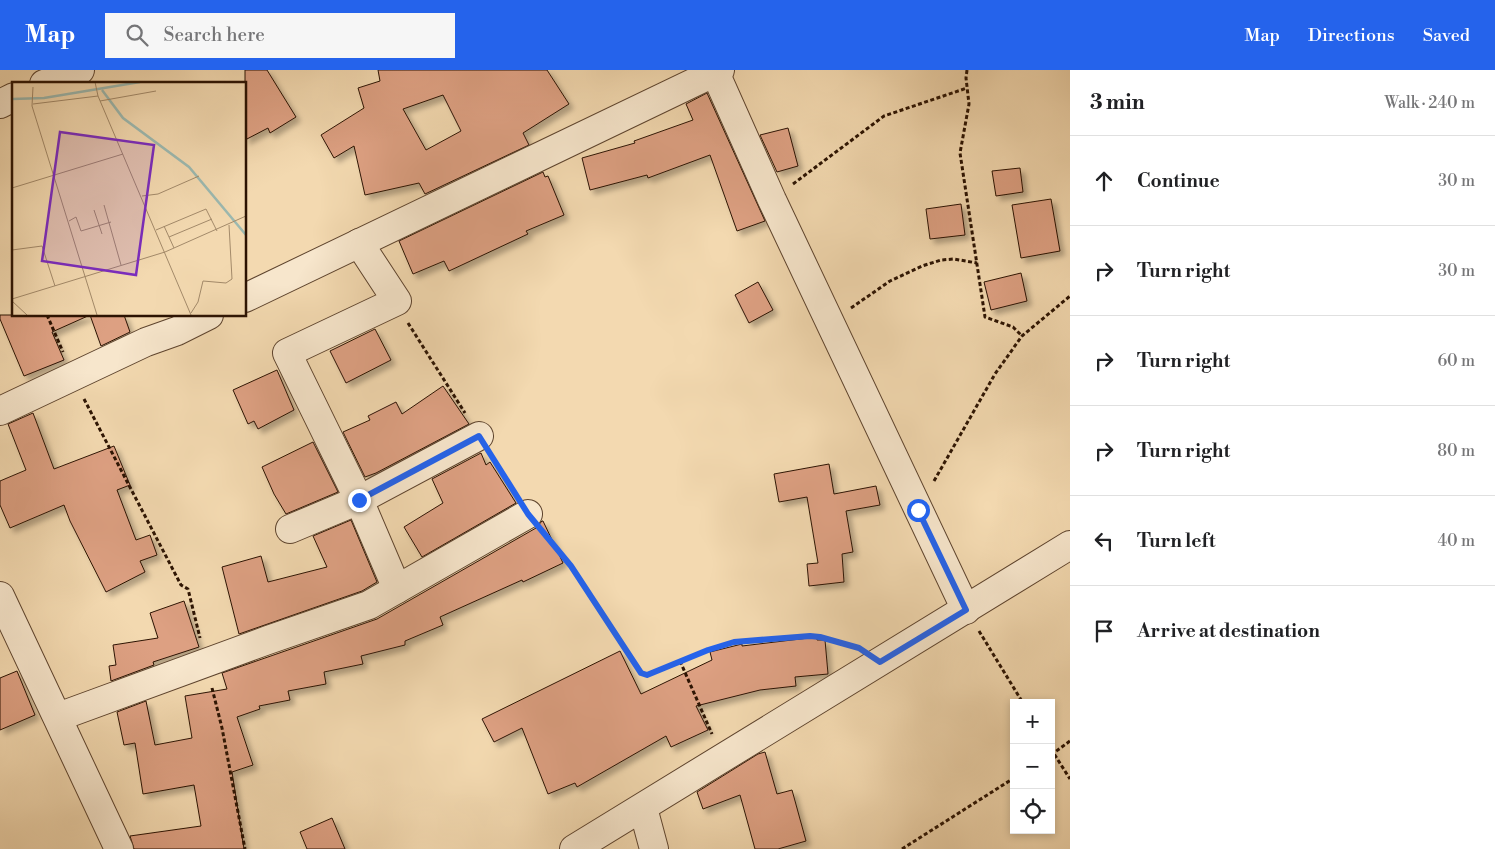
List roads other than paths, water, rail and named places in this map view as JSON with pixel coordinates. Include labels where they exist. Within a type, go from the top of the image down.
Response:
[{"type":"street","points":[[49,82],[80,70]]},
{"type":"street","points":[[246,298],[716,71],[772,200],[966,610]]},
{"type":"street","points":[[0,104],[12,97]]},
{"type":"street","points":[[359,243],[396,300],[287,353],[359,500],[397,589]]},
{"type":"street","points":[[0,411],[146,342],[176,331],[207,316]]},
{"type":"street","points":[[290,529],[359,500],[479,436]]},
{"type":"street","points":[[58,717],[206,662],[369,605],[528,514]]},
{"type":"street","points":[[574,849],[1070,545]]},
{"type":"street","points":[[0,596],[119,849]]},
{"type":"street","points":[[643,808],[654,849]]}]
